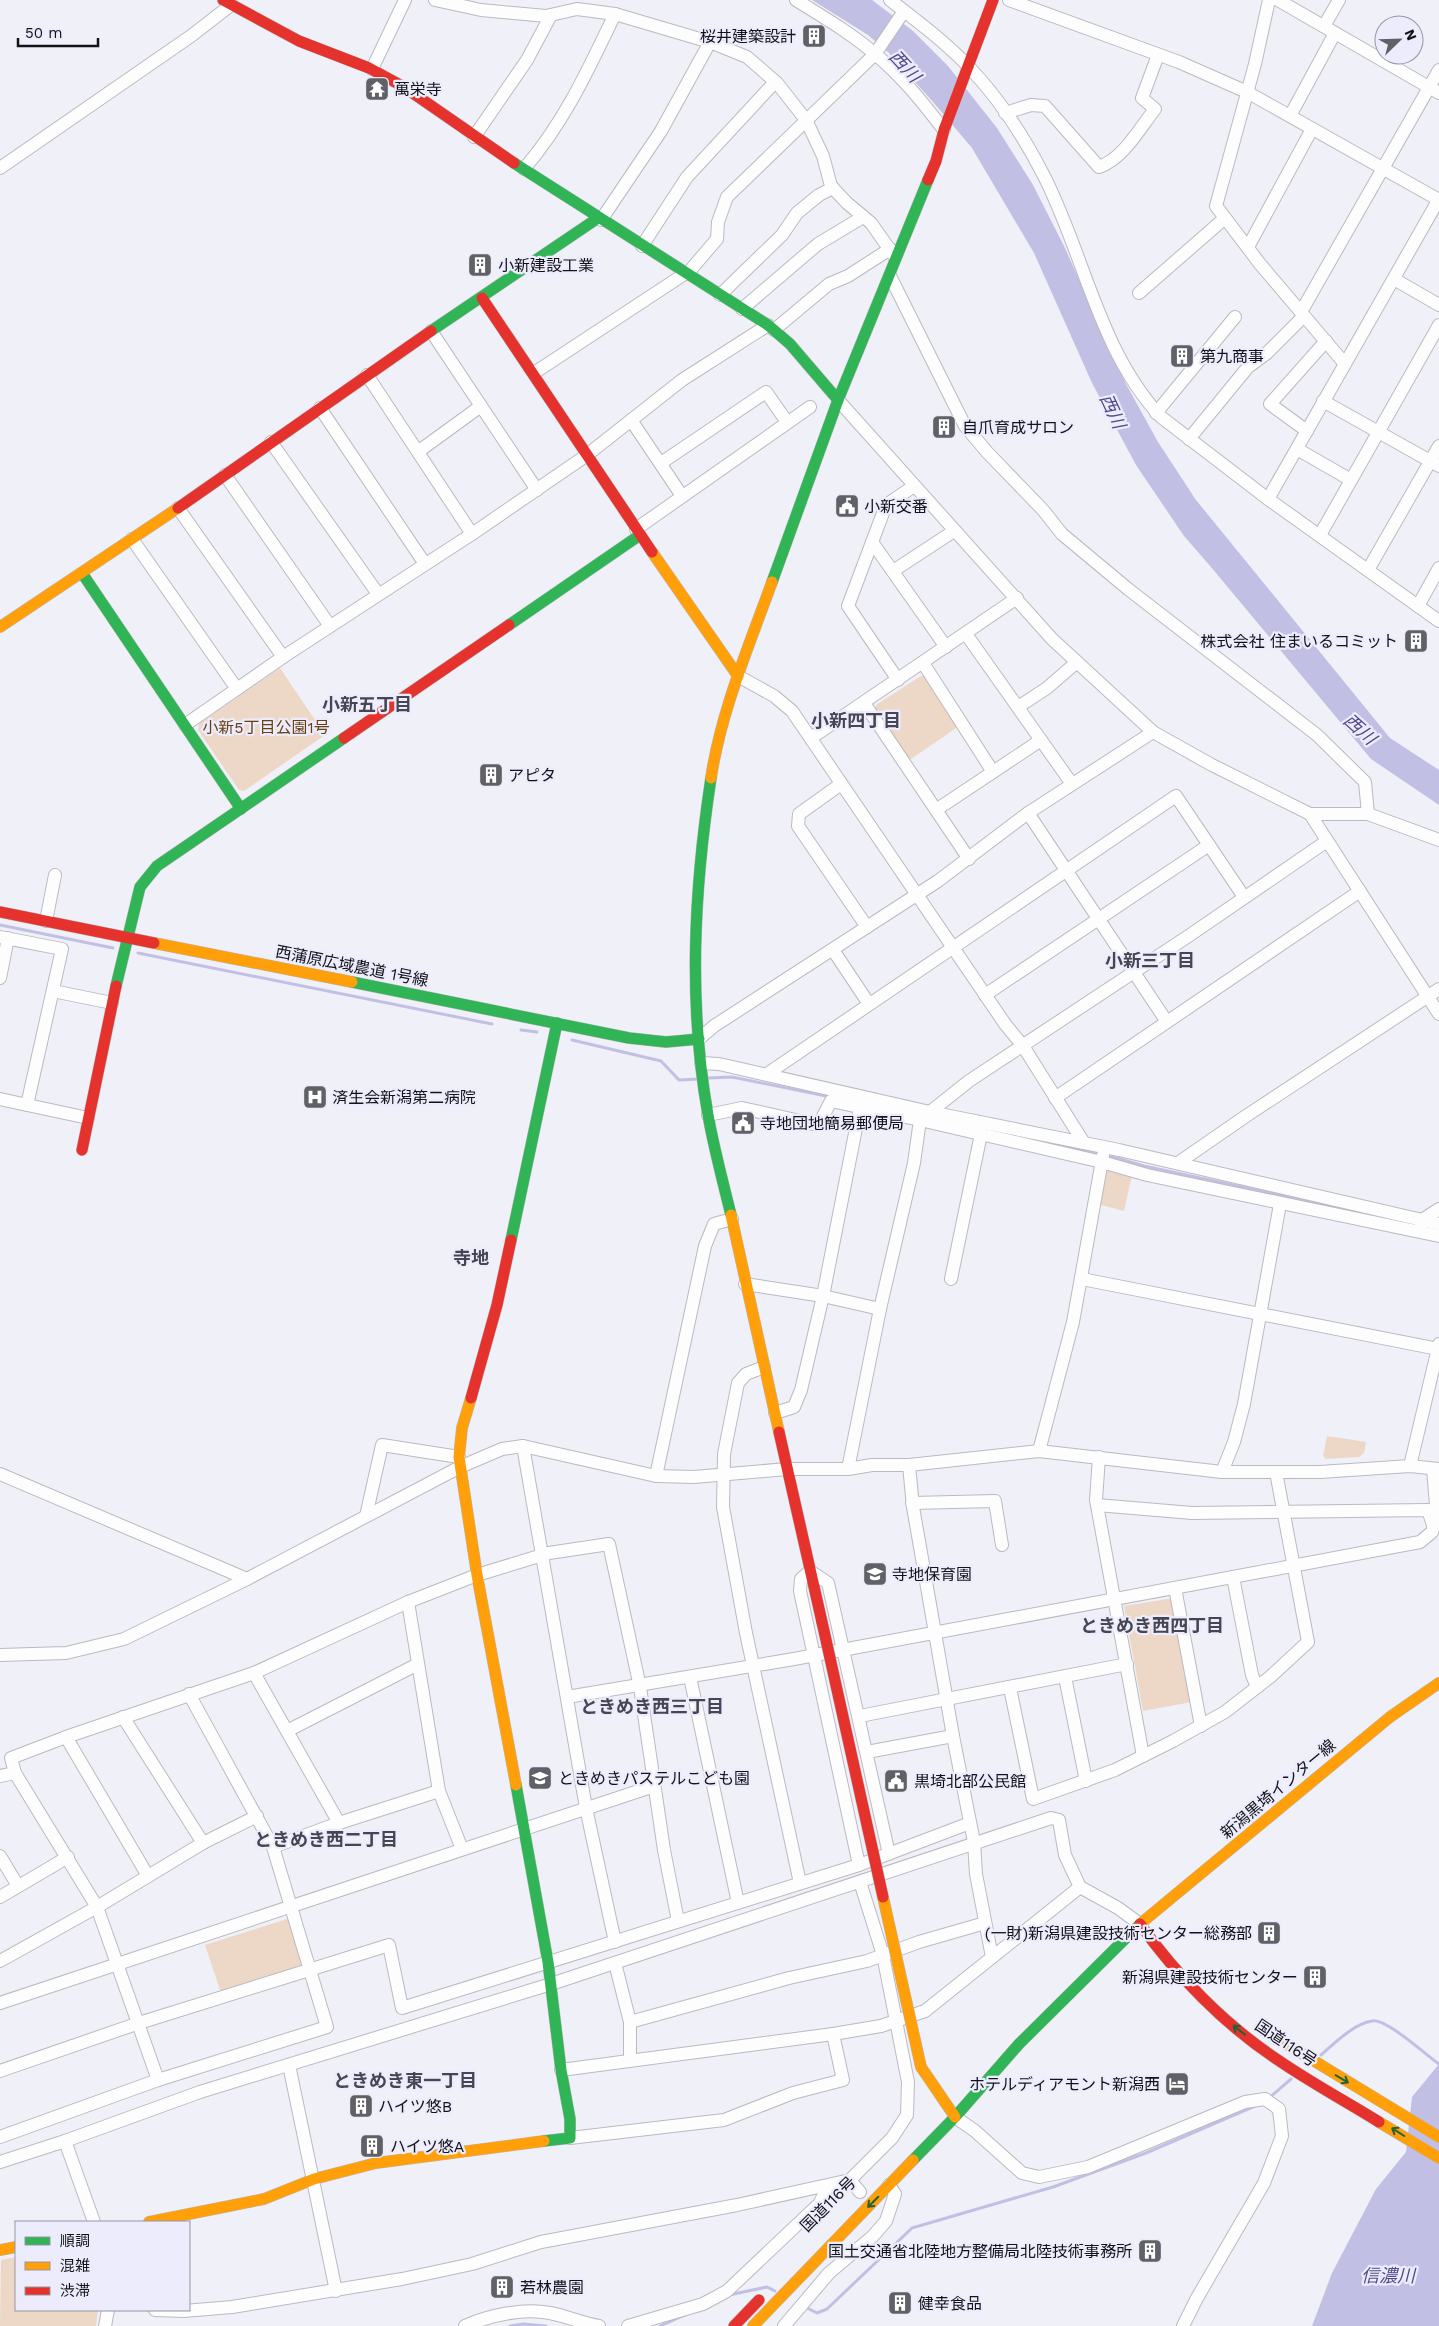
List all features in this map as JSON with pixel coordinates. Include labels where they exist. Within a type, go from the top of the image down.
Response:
[{"type":"main road","points":[[956,2117],[921,2067],[708,1115],[701,1063],[694,968],[696,905],[701,843],[714,759],[738,676],[838,400],[890,276],[893,253],[936,161],[945,129],[994,0]]},
{"type":"main road","points":[[227,2],[299,41],[372,69],[404,87],[474,137],[771,328],[790,344],[838,400]]},
{"type":"main road","points":[[0,627],[178,508],[431,331],[599,219]]},
{"type":"main road","points":[[482,298],[534,373],[638,532],[738,676]]},
{"type":"main road","points":[[82,1150],[112,1003],[140,887],[147,876],[157,866],[638,532]]},
{"type":"main road","points":[[82,573],[186,724],[240,809]]},
{"type":"main road","name":"西蒲原広域農道 1号線","points":[[0,912],[651,1041],[666,1042],[699,1039]]},
{"type":"main road","points":[[155,2221],[264,2199],[314,2179],[376,2163],[570,2138],[570,2119],[561,2070],[548,1962],[477,1575],[460,1462],[462,1428],[497,1305],[557,1023]]},
{"type":"main road","name":"新潟黒埼インター線","points":[[1140,1924],[1390,1717],[1439,1683]]},
{"type":"main road","points":[[1140,1924],[1171,1944]]},
{"type":"main road","name":"国道116号","points":[[753,2326],[825,2250],[886,2180],[956,2117],[1019,2044],[1140,1924],[1162,1954],[1225,2019],[1278,2060],[1439,2158]]},
{"type":"main road","name":"国道116号","points":[[1254,2024],[1285,2045],[1439,2137]]},
{"type":"main road","points":[[0,2250],[15,2247]]},
{"type":"main road","points":[[767,2326],[825,2250]]},
{"type":"main road","points":[[723,2326],[748,2303],[763,2293],[734,2326]]},
{"type":"street","points":[[372,69],[405,0]]},
{"type":"street","points":[[186,724],[283,657],[537,490],[587,455],[682,380],[771,328],[829,284],[893,253],[871,222],[847,204],[833,188],[823,156],[806,120],[775,82],[747,57],[710,42],[615,14],[577,9],[550,15],[481,10],[435,0]]},
{"type":"street","points":[[796,0],[835,24],[875,54],[909,86],[945,129]]},
{"type":"street","points":[[890,0],[966,72],[1005,113],[1044,176],[1121,360],[1135,385],[1156,413],[1268,499],[1439,621]]},
{"type":"street","points":[[1009,0],[1158,55],[1247,92],[1439,199],[1268,499]]},
{"type":"street","points":[[1269,0],[1247,92],[1216,206],[1302,314],[1345,364]]},
{"type":"street","points":[[1278,0],[1434,90]]},
{"type":"street","points":[[1324,26],[1338,0]]},
{"type":"street","points":[[0,168],[191,36],[227,2]]},
{"type":"street","points":[[534,373],[687,273],[717,239],[718,222],[727,196],[875,54],[903,13]]},
{"type":"street","points":[[524,169],[555,130],[586,78],[615,14]]},
{"type":"street","points":[[474,137],[527,60],[550,15]]},
{"type":"street","points":[[1290,116],[1335,33]]},
{"type":"street","points":[[599,219],[661,131],[710,42]]},
{"type":"street","points":[[1005,113],[1031,105],[1039,104],[1045,106],[1099,167],[1105,165],[1124,149],[1155,109],[1142,98],[1158,55]]},
{"type":"street","points":[[1190,439],[1248,367],[1267,353],[1302,314],[1383,168],[1434,90],[1439,70]]},
{"type":"street","points":[[642,246],[687,177],[775,82]]},
{"type":"street","points":[[1248,247],[1312,129]]},
{"type":"street","points":[[720,294],[782,235],[797,213],[819,195],[833,188]]},
{"type":"street","points":[[742,309],[818,244],[863,217]]},
{"type":"street","points":[[1139,293],[1225,218]]},
{"type":"street","points":[[890,276],[965,426],[987,452],[1043,510],[1062,534],[1128,590],[1317,735],[1364,782],[1368,814]]},
{"type":"street","points":[[1394,279],[1439,305]]},
{"type":"street","points":[[1156,413],[1234,317]]},
{"type":"street","points":[[1320,535],[1439,325]]},
{"type":"street","points":[[431,331],[537,490]]},
{"type":"street","points":[[1307,431],[1270,404],[1326,341]]},
{"type":"street","points":[[367,375],[419,451],[472,534]]},
{"type":"street","points":[[661,462],[766,392],[787,422]]},
{"type":"street","points":[[838,400],[1052,639],[1154,732],[1212,765],[1310,814],[1368,814],[1439,840]]},
{"type":"street","points":[[1323,401],[1435,463]]},
{"type":"street","points":[[419,451],[481,406]]},
{"type":"street","points":[[638,532],[682,496],[810,407]]},
{"type":"street","points":[[320,408],[425,564]]},
{"type":"street","points":[[632,420],[682,496]]},
{"type":"street","points":[[271,442],[378,594]]},
{"type":"street","points":[[1368,570],[1435,463],[1439,446]]},
{"type":"street","points":[[1297,449],[1352,480]]},
{"type":"street","points":[[225,475],[330,626]]},
{"type":"street","points":[[898,680],[848,606],[886,505],[914,486]]},
{"type":"street","points":[[178,508],[283,657]]},
{"type":"street","points":[[893,571],[954,531]]},
{"type":"street","points":[[132,539],[236,689]]},
{"type":"street","points":[[872,542],[946,647]]},
{"type":"street","points":[[1418,606],[1439,568]]},
{"type":"street","points":[[811,738],[966,634],[1016,598]]},
{"type":"street","points":[[966,634],[1072,784]]},
{"type":"street","points":[[1018,707],[1047,688],[1077,662]]},
{"type":"street","points":[[922,663],[993,772]]},
{"type":"street","points":[[738,676],[783,702],[811,738],[916,895],[985,995],[1023,1046],[1084,1143]]},
{"type":"street","points":[[864,703],[969,859]]},
{"type":"street","points":[[699,1039],[714,1026],[833,950],[969,859],[1028,812],[1154,732]]},
{"type":"street","points":[[936,810],[1041,740]]},
{"type":"street","points":[[842,784],[799,814],[798,826],[867,927]]},
{"type":"street","points":[[767,1074],[1176,796],[1244,897]]},
{"type":"street","points":[[1028,812],[1167,1022]]},
{"type":"street","points":[[1310,814],[1439,1014]]},
{"type":"street","points":[[848,1469],[880,1309],[925,1116],[969,1081],[1327,841]]},
{"type":"street","points":[[985,995],[1209,845]]},
{"type":"street","points":[[46,921],[55,875]]},
{"type":"street","points":[[1056,1098],[1360,891]]},
{"type":"street","points":[[0,978],[4,937],[62,949],[27,1104]]},
{"type":"street","points":[[833,950],[869,1004]]},
{"type":"street","points":[[1178,1163],[1439,989]]},
{"type":"street","points":[[53,991],[112,1003]]},
{"type":"street","points":[[701,1063],[719,1064],[767,1074],[925,1116],[981,1134],[1102,1162],[1147,1175],[1280,1204],[1421,1226],[1439,1224]]},
{"type":"street","points":[[0,1099],[88,1118]]},
{"type":"street","points":[[708,1115],[742,1108],[813,1124],[820,1122],[831,1101],[860,1108],[925,1116],[1084,1143],[1178,1163],[1421,1226],[1439,1236]]},
{"type":"street","points":[[775,1413],[794,1407],[801,1390],[823,1296],[860,1108]]},
{"type":"street","points":[[951,1279],[981,1134]]},
{"type":"street","points":[[1039,1451],[1073,1322],[1082,1279],[1103,1147]]},
{"type":"street","points":[[1222,1472],[1234,1442],[1244,1404],[1280,1204]]},
{"type":"street","points":[[1421,1226],[1439,1209]]},
{"type":"street","points":[[656,1476],[705,1246],[714,1224],[732,1219]]},
{"type":"street","points":[[1082,1279],[1439,1347],[1410,1466]]},
{"type":"street","points":[[745,1284],[823,1296],[880,1309]]},
{"type":"street","points":[[764,1367],[746,1374],[738,1383],[722,1475],[723,1507],[753,1666],[800,1883]]},
{"type":"street","points":[[366,1516],[382,1445],[460,1462]]},
{"type":"street","points":[[523,1446],[586,1808],[615,1942]]},
{"type":"street","points":[[0,1655],[66,1653],[124,1640],[247,1579],[366,1516],[460,1462],[502,1449],[523,1446],[656,1476],[694,1477],[787,1470],[848,1469],[872,1465],[909,1465],[1039,1451],[1222,1472],[1320,1472],[1410,1466],[1436,1469],[1437,1517],[1432,1532],[1420,1542],[690,1678],[568,1697]]},
{"type":"street","points":[[1099,1457],[1097,1505],[1116,1599],[1143,1756]]},
{"type":"street","points":[[909,1465],[912,1503],[953,1736],[974,1842],[976,1874],[992,1957]]},
{"type":"street","points":[[1010,1688],[1033,1799],[1115,1770],[1143,1756],[1225,1712],[1257,1687],[1308,1642],[1276,1472]]},
{"type":"street","points":[[0,1474],[247,1579]]},
{"type":"street","points":[[912,1503],[995,1501],[1002,1545]]},
{"type":"street","points":[[1097,1505],[1192,1513],[1428,1510],[1434,1527]]},
{"type":"street","points":[[158,2080],[118,1962],[97,1907],[15,1773],[11,1758],[66,1737],[254,1673],[408,1602],[477,1575],[541,1556],[609,1544],[640,1686],[654,1786],[678,1921]]},
{"type":"street","points":[[859,1865],[812,1655],[800,1590],[801,1579],[810,1571],[828,1583],[860,1716],[889,1854]]},
{"type":"street","points":[[1233,1577],[1252,1675],[1257,1687]]},
{"type":"street","points":[[1175,1588],[1201,1726]]},
{"type":"street","points":[[408,1602],[439,1791],[462,1849]]},
{"type":"street","points":[[287,1731],[418,1664]]},
{"type":"street","points":[[860,1716],[1127,1664]]},
{"type":"street","points":[[254,1673],[339,1823]]},
{"type":"street","points":[[1065,1677],[1086,1780]]},
{"type":"street","points":[[690,1678],[738,1903]]},
{"type":"street","points":[[0,2136],[158,2080],[327,2027],[273,1847],[189,1694]]},
{"type":"street","points":[[124,1717],[203,1843]]},
{"type":"street","points":[[867,1752],[953,1736]]},
{"type":"street","points":[[66,1737],[148,1876]]},
{"type":"street","points":[[0,1776],[15,1773]]},
{"type":"street","points":[[0,2003],[118,1962],[291,1907],[654,1786]]},
{"type":"street","points":[[273,1847],[339,1823],[439,1791]]},
{"type":"street","points":[[0,1961],[97,1907],[203,1843],[257,1816]]},
{"type":"street","points":[[0,2162],[65,2141],[200,2092],[551,1984],[1051,1818],[1059,1820],[1065,1855],[1080,1887],[1118,1908],[1140,1924]]},
{"type":"street","points":[[0,2071],[139,2023],[389,1944],[402,2008],[859,1865],[970,1823]]},
{"type":"street","points":[[0,1856],[18,1886]]},
{"type":"street","points":[[0,1897],[68,1857]]},
{"type":"street","points":[[190,2310],[232,2307],[402,2279],[472,2264],[540,2242],[827,2187],[850,2180],[892,2138],[907,2115],[908,2082],[883,1956],[860,1882]]},
{"type":"street","points":[[561,2070],[833,2034],[881,2026],[896,2021],[925,2010],[1080,1887]]},
{"type":"street","points":[[630,2022],[789,1978],[883,1956],[919,1942],[985,1923]]},
{"type":"street","points":[[615,1963],[630,2022],[630,2060]]},
{"type":"street","points":[[570,2138],[724,2120],[793,2093],[843,2080],[833,2034]]},
{"type":"street","points":[[289,2065],[336,2291]]},
{"type":"street","points":[[956,2117],[975,2131],[1022,2173],[1039,2176],[1088,2167],[1244,2102],[1265,2099],[1279,2109],[1282,2136],[1264,2183],[1197,2298],[1183,2326]]},
{"type":"street","points":[[65,2141],[94,2221]]},
{"type":"street","points":[[850,2180],[861,2192]]},
{"type":"street","points":[[784,2326],[829,2272],[873,2236],[886,2221],[895,2194],[886,2180]]},
{"type":"street","points":[[628,2326],[702,2304],[727,2291],[820,2203],[827,2187]]},
{"type":"street","points":[[106,2326],[108,2311]]},
{"type":"street","points":[[465,2326],[480,2320],[514,2312],[548,2312],[599,2326]]},
{"type":"green space","name":"小新5丁目公園1号","points":[[280,668],[325,735],[244,791],[239,790],[198,730],[199,724]]},
{"type":"green space","points":[[921,676],[926,676],[959,726],[908,761],[875,711],[876,705]]},
{"type":"green space","points":[[1106,1169],[1132,1175],[1124,1211],[1097,1204]]},
{"type":"green space","points":[[1327,1436],[1366,1442],[1364,1453],[1359,1457],[1326,1459],[1323,1456]]},
{"type":"green space","points":[[1174,1598],[1192,1702],[1143,1711],[1124,1606]]},
{"type":"green space","points":[[287,1919],[292,1921],[304,1962],[302,1967],[221,1993],[205,1945]]},
{"type":"green space","points":[[15,2257],[15,2311],[98,2311],[96,2326],[0,2326],[1,2260]]},
{"type":"water","name":"西川","points":[[812,0],[872,0],[913,31],[948,66],[997,128],[1033,185],[1064,246],[1126,384],[1158,442],[1196,500],[1390,738],[1439,770],[1439,805],[1371,759],[1184,536],[1136,465],[1092,383],[1034,253],[972,148],[889,53],[868,35]]},
{"type":"water","name":"信濃川","points":[[1439,2064],[1439,2326],[1312,2326],[1332,2273],[1376,2189],[1406,2152],[1412,2097]]},
{"type":"waterway","points":[[0,925],[113,948]]},
{"type":"waterway","points":[[138,953],[492,1024]]},
{"type":"waterway","points":[[521,1030],[537,1032]]},
{"type":"waterway","points":[[572,1040],[661,1061],[679,1080],[698,1079]]},
{"type":"waterway","points":[[709,1078],[732,1077],[831,1097]]},
{"type":"waterway","points":[[1028,1138],[1100,1153]]},
{"type":"waterway","points":[[1106,1155],[1144,1166],[1356,1211]]},
{"type":"waterway","points":[[1321,2055],[1351,2030],[1372,2021],[1387,2025],[1439,2064]]},
{"type":"waterway","points":[[1269,2098],[1291,2079]]},
{"type":"waterway","points":[[805,2307],[817,2313],[827,2309],[912,2228],[1053,2187],[1146,2153],[1255,2106]]},
{"type":"waterway","points":[[729,2295],[767,2287],[775,2291]]},
{"type":"waterway","points":[[660,2326],[685,2315]]},
{"type":"waterway","points":[[510,2326],[523,2324],[546,2326]]},
{"type":"traffic: fast","points":[[514,163],[768,325],[790,344],[838,400]]},
{"type":"traffic: fast","points":[[772,582],[838,400],[928,180]]},
{"type":"traffic: fast","points":[[431,331],[598,218]]},
{"type":"traffic: fast","points":[[509,625],[640,535]]},
{"type":"traffic: fast","points":[[82,573],[241,809]]},
{"type":"traffic: fast","points":[[116,986],[140,887],[157,866],[344,738]]},
{"type":"traffic: fast","points":[[711,778],[697,904],[696,989],[698,1031],[708,1115],[731,1215]]},
{"type":"traffic: fast","points":[[352,982],[629,1038],[666,1042],[699,1039]]},
{"type":"traffic: fast","points":[[511,1240],[557,1023]]},
{"type":"traffic: fast","points":[[516,1785],[548,1962],[561,2070],[570,2119],[570,2138],[544,2141]]},
{"type":"traffic: fast","points":[[913,2160],[955,2117],[1019,2044],[1140,1924]]},
{"type":"traffic: slow","points":[[0,627],[178,508]]},
{"type":"traffic: slow","points":[[652,552],[738,676]]},
{"type":"traffic: slow","points":[[711,778],[729,703],[772,582]]},
{"type":"traffic: slow","points":[[154,943],[352,982]]},
{"type":"traffic: slow","points":[[731,1215],[779,1432]]},
{"type":"traffic: slow","points":[[471,1398],[462,1428],[459,1457],[477,1575],[516,1785]]},
{"type":"traffic: slow","points":[[1140,1924],[1390,1717],[1439,1683]]},
{"type":"traffic: slow","points":[[883,1897],[921,2067]]},
{"type":"traffic: slow","points":[[1260,2028],[1439,2137]]},
{"type":"traffic: slow","points":[[921,2067],[955,2117]]},
{"type":"traffic: slow","points":[[1379,2122],[1439,2158]]},
{"type":"traffic: slow","points":[[154,2221],[264,2199],[314,2179],[376,2163],[544,2141]]},
{"type":"traffic: slow","points":[[753,2326],[913,2160]]},
{"type":"traffic: slow","points":[[0,2250],[15,2247]]},
{"type":"traffic: jam","points":[[223,0],[299,41],[369,68],[404,87],[514,163]]},
{"type":"traffic: jam","points":[[928,180],[936,161],[944,130],[993,0]]},
{"type":"traffic: jam","points":[[482,298],[652,552]]},
{"type":"traffic: jam","points":[[178,508],[431,331]]},
{"type":"traffic: jam","points":[[344,738],[509,625]]},
{"type":"traffic: jam","points":[[0,912],[154,943]]},
{"type":"traffic: jam","points":[[82,1150],[116,986]]},
{"type":"traffic: jam","points":[[471,1398],[497,1305],[511,1240]]},
{"type":"traffic: jam","points":[[779,1432],[822,1622]]},
{"type":"traffic: jam","points":[[822,1622],[883,1897]]},
{"type":"traffic: jam","points":[[1140,1924],[1186,1981],[1239,2031],[1290,2068],[1379,2122]]},
{"type":"traffic: jam","points":[[734,2326],[759,2300]]},
{"type":"place","name":"桜井建築設計","points":[[814,36]]},
{"type":"place","name":"萬栄寺","points":[[377,89]]},
{"type":"place","name":"小新建設工業","points":[[480,265]]},
{"type":"place","name":"第九商事","points":[[1182,356]]},
{"type":"place","name":"自爪育成サロン","points":[[944,427]]},
{"type":"place","name":"小新交番","points":[[847,506]]},
{"type":"place","name":"株式会社 住まいるコミット","points":[[1416,641]]},
{"type":"place","name":"アピタ","points":[[491,775]]},
{"type":"place","name":"済生会新潟第二病院","points":[[315,1097]]},
{"type":"place","name":"寺地団地簡易郵便局","points":[[743,1123]]},
{"type":"place","name":"寺地保育園","points":[[875,1574]]},
{"type":"place","name":"ときめきパステルこども園","points":[[540,1778]]},
{"type":"place","name":"黒埼北部公民館","points":[[896,1781]]},
{"type":"place","name":"(一財)新潟県建設技術センター総務部","points":[[1269,1933]]},
{"type":"place","name":"新潟県建設技術センター","points":[[1315,1977]]},
{"type":"place","name":"ホテルディアモント新潟西","points":[[1177,2084]]},
{"type":"place","name":"ハイツ悠B","points":[[361,2106]]},
{"type":"place","name":"ハイツ悠A","points":[[372,2146]]},
{"type":"place","name":"国土交通省北陸地方整備局北陸技術事務所","points":[[1150,2251]]},
{"type":"place","name":"若林農園","points":[[502,2287]]},
{"type":"place","name":"健幸食品","points":[[900,2303]]},
{"type":"district","name":"小新五丁目","points":[[367,704]]},
{"type":"district","name":"小新四丁目","points":[[856,720]]},
{"type":"district","name":"小新三丁目","points":[[1150,960]]},
{"type":"district","name":"寺地","points":[[471,1257]]},
{"type":"district","name":"ときめき西四丁目","points":[[1152,1625]]},
{"type":"district","name":"ときめき西三丁目","points":[[652,1706]]},
{"type":"district","name":"ときめき西二丁目","points":[[326,1839]]},
{"type":"district","name":"ときめき東一丁目","points":[[405,2080]]}]
